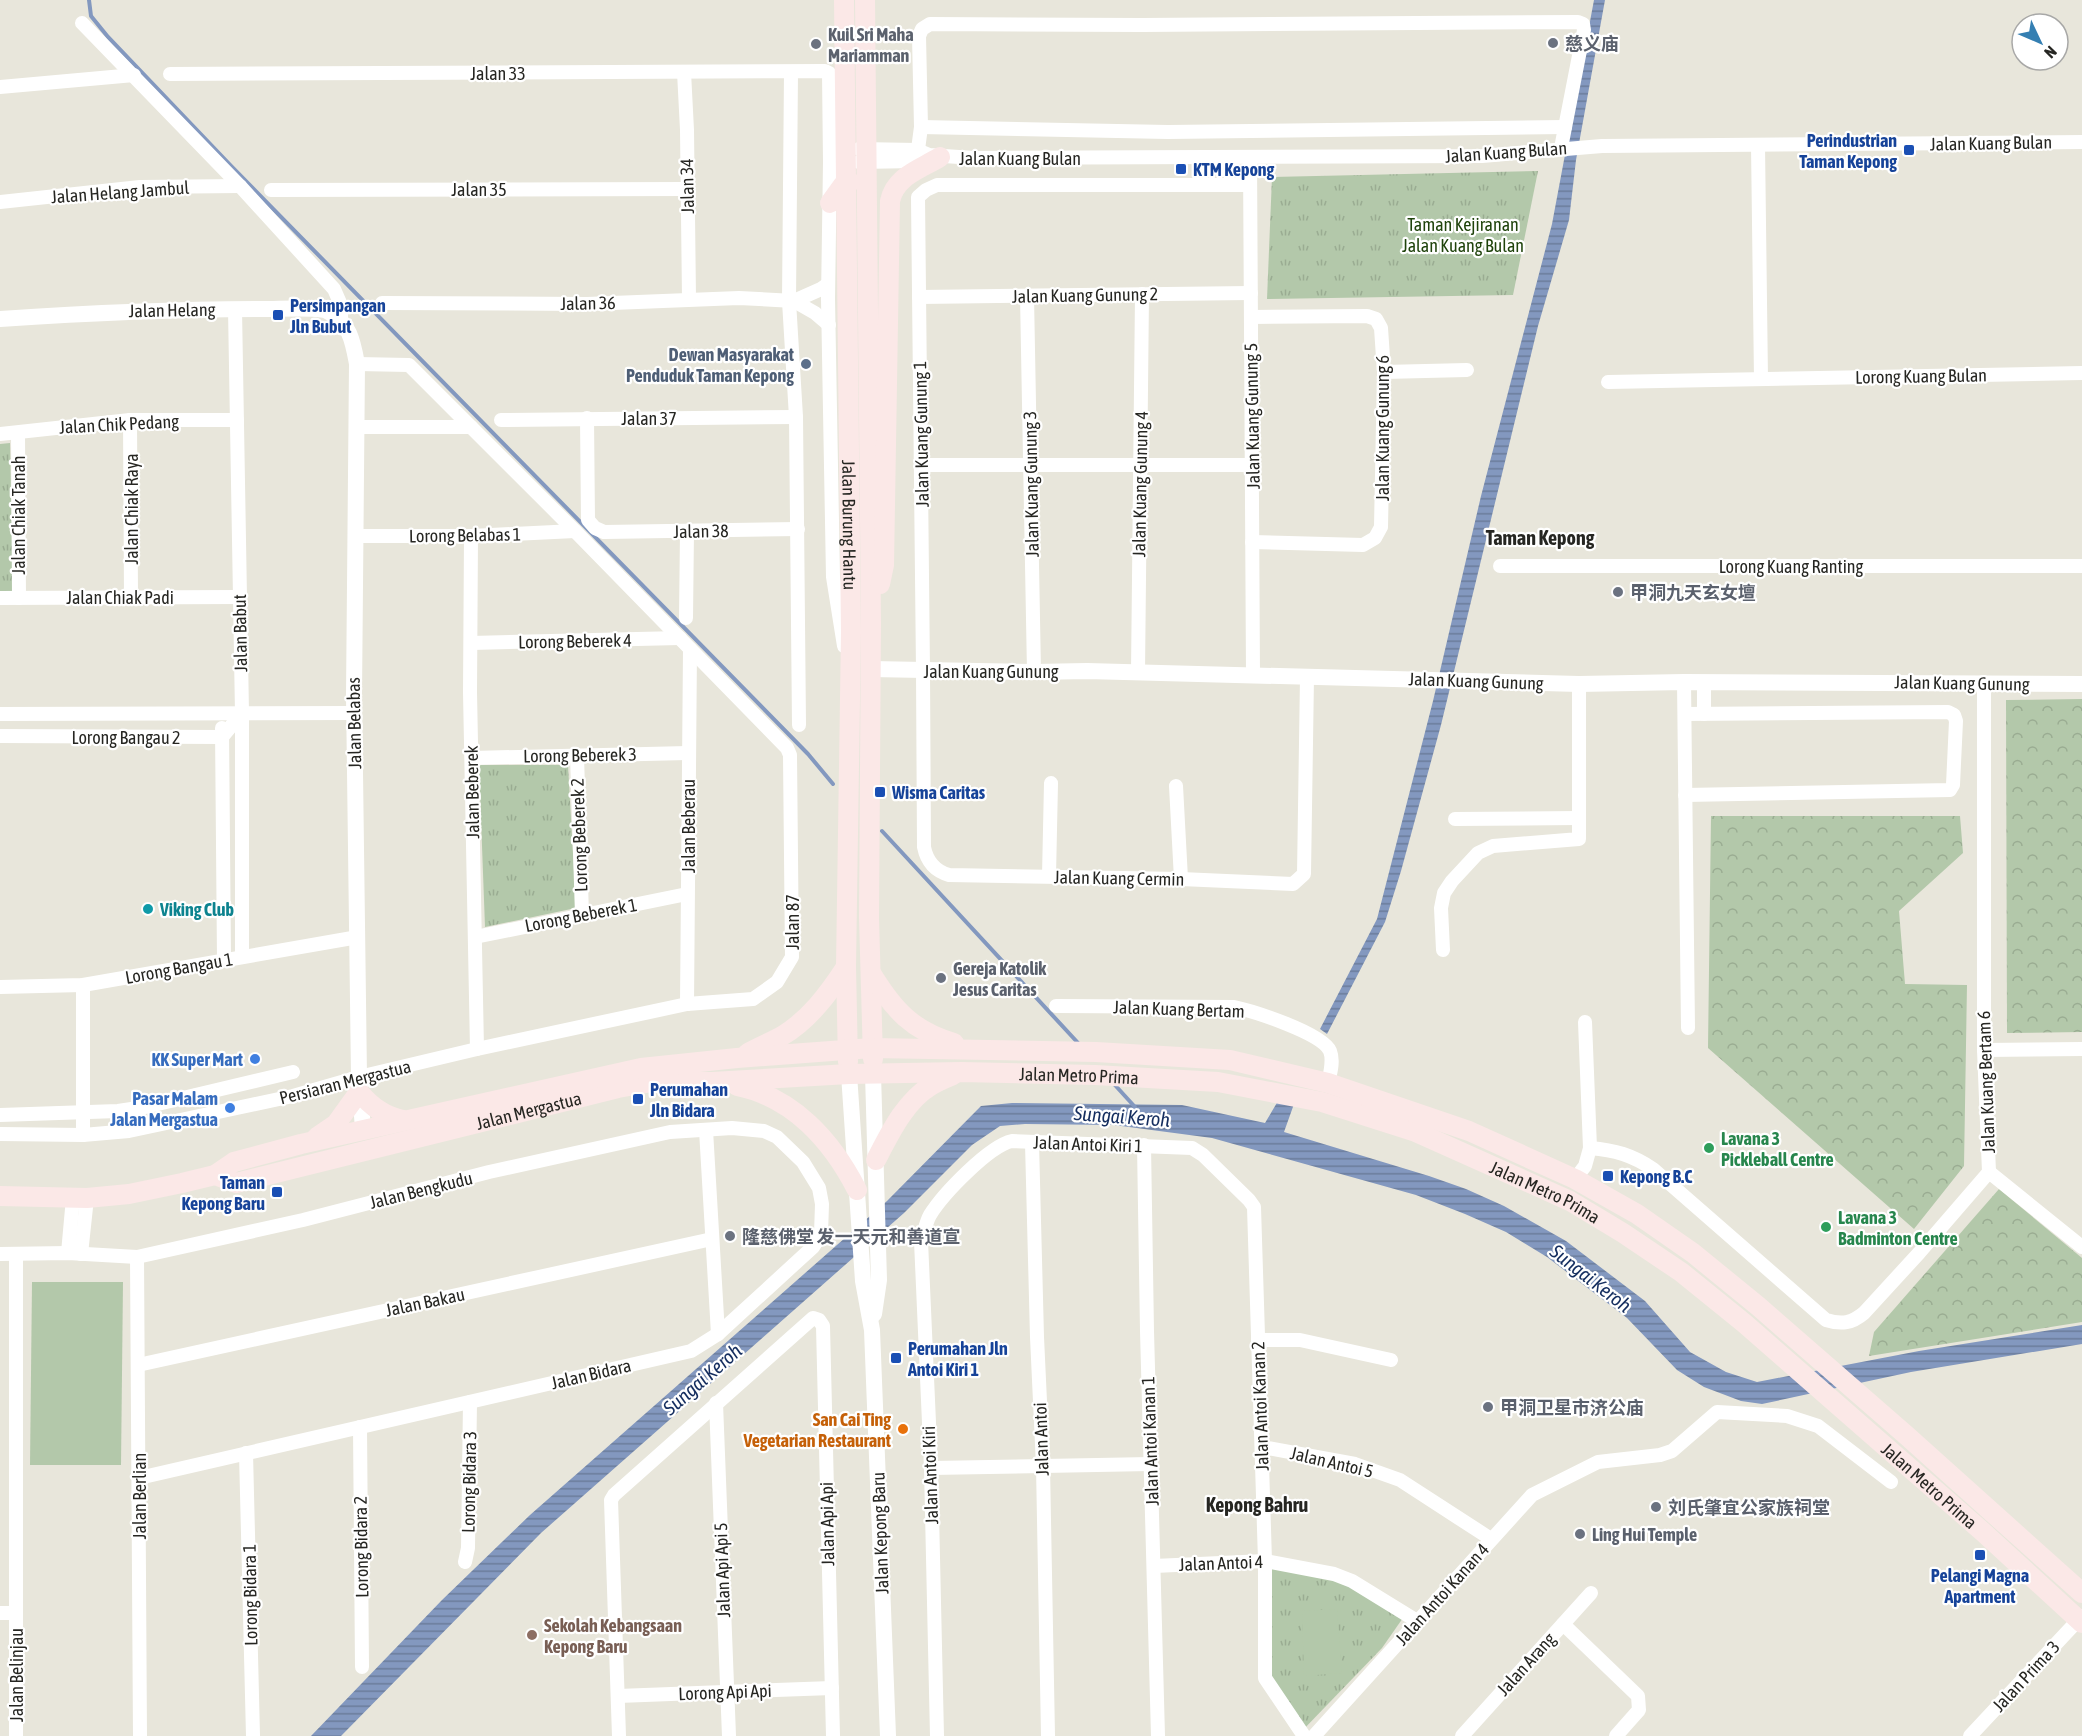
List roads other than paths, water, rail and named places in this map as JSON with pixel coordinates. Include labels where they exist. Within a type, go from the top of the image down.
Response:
[{"type":"main road","name":"Jalan Burung Hantu","points":[[844,0],[859,438],[871,623],[870,971],[873,1074]]},
{"type":"main road","name":"Jalan Burung Hantu","points":[[849,1074],[846,967],[851,632],[859,438],[864,0]]},
{"type":"main road","points":[[871,623],[884,565],[891,192],[904,178],[924,148]]},
{"type":"main road","points":[[830,203],[843,185],[857,179],[868,179],[878,184],[890,201]]},
{"type":"main road","points":[[737,1058],[784,1035],[802,1020],[826,995],[846,967]]},
{"type":"main road","points":[[870,971],[885,995],[915,1026],[929,1034],[974,1049]]},
{"type":"main road","name":"Jalan Metro Prima","points":[[847,1049],[1096,1052],[1230,1060],[1328,1083],[1469,1131],[1575,1179],[1637,1214],[1693,1253],[1758,1306],[1906,1435],[2082,1593]]},
{"type":"main road","name":"Jalan Mergastua","points":[[0,1196],[80,1198],[129,1194],[215,1175],[234,1162],[301,1144],[641,1068],[847,1049]]},
{"type":"main road","points":[[876,1160],[896,1122],[916,1098],[931,1085],[961,1072]]},
{"type":"main road","name":"Jalan Metro Prima","points":[[873,1074],[961,1072],[1218,1082],[1322,1102],[1416,1131],[1570,1201],[1681,1272],[1744,1323],[2081,1620]]},
{"type":"main road","name":"Jalan Mergastua","points":[[215,1175],[236,1183],[391,1143],[627,1086],[657,1081],[712,1082],[873,1074]]},
{"type":"main road","points":[[712,1082],[764,1094],[802,1117],[836,1153],[864,1191]]},
{"type":"main road","points":[[301,1144],[326,1132],[336,1124],[359,1084],[377,1110],[385,1115],[404,1120]]},
{"type":"main road","points":[[323,1160],[350,1143],[363,1130],[379,1140],[391,1143]]},
{"type":"street","points":[[924,148],[919,36],[922,28],[930,24],[1578,22],[1583,24],[1584,30],[1561,148]]},
{"type":"street","points":[[82,23],[240,186],[334,289],[341,305],[341,321]]},
{"type":"street","name":"Jalan 33","points":[[170,74],[825,71],[830,76],[830,155]]},
{"type":"street","name":"Jalan 34","points":[[684,72],[689,299]]},
{"type":"street","points":[[791,72],[792,301],[798,529],[799,725]]},
{"type":"street","points":[[0,87],[134,75]]},
{"type":"street","points":[[850,681],[833,577],[828,284],[830,155],[1168,132],[1565,127]]},
{"type":"street","name":"Jalan Kuang Bulan","points":[[830,155],[924,148],[1250,157],[1482,156],[1602,146],[2082,142]]},
{"type":"street","points":[[1758,145],[1761,379]]},
{"type":"street","name":"Jalan Kuang Gunung 5","points":[[1250,157],[1253,675]]},
{"type":"street","name":"Jalan Kuang Gunung 1","points":[[923,670],[918,197],[937,184],[1250,185]]},
{"type":"street","name":"Jalan Helang Jambul","points":[[0,202],[140,187],[240,186]]},
{"type":"street","name":"Jalan 35","points":[[271,190],[687,189]]},
{"type":"street","name":"Jalan 36","points":[[382,303],[587,304],[739,298],[792,301],[821,290],[828,284]]},
{"type":"street","name":"Jalan Kuang Gunung 2","points":[[919,297],[1251,292]]},
{"type":"street","name":"Jalan Kuang Gunung 4","points":[[1138,673],[1142,294]]},
{"type":"street","name":"Jalan Kuang Gunung 3","points":[[1027,296],[1034,672]]},
{"type":"street","name":"Jalan 36","points":[[792,301],[815,313],[829,325]]},
{"type":"street","name":"Jalan Helang","points":[[0,319],[134,311],[235,309],[326,310],[341,321]]},
{"type":"street","name":"Jalan Babut","points":[[235,309],[242,713],[242,957]]},
{"type":"street","name":"Jalan Kuang Gunung 6","points":[[1251,317],[1367,316],[1376,319],[1381,328],[1384,372],[1381,527],[1375,538],[1363,545],[1252,542]]},
{"type":"street","name":"Jalan Belabas","points":[[341,321],[351,334],[357,364],[354,713],[359,1084],[363,1130]]},
{"type":"street","name":"Jalan 87","points":[[357,364],[409,365],[575,531],[789,752],[792,957],[777,982],[753,999],[687,1004]]},
{"type":"street","points":[[1384,372],[1467,370]]},
{"type":"street","name":"Lorong Kuang Bulan","points":[[1608,382],[2082,373]]},
{"type":"street","name":"Jalan 37","points":[[501,420],[796,417]]},
{"type":"street","name":"Jalan 38","points":[[587,418],[588,520],[595,528],[603,532],[798,529]]},
{"type":"street","name":"Jalan Chik Pedang","points":[[0,434],[130,420],[237,420]]},
{"type":"street","name":"Jalan Chiak Raya","points":[[130,420],[131,597]]},
{"type":"street","points":[[356,427],[471,427]]},
{"type":"street","name":"Jalan Chiak Tanah","points":[[18,433],[19,597]]},
{"type":"street","points":[[921,465],[1253,465]]},
{"type":"street","name":"Lorong Belabas 1","points":[[355,536],[471,536],[575,531]]},
{"type":"street","points":[[686,618],[687,531]]},
{"type":"street","name":"Jalan Beberek","points":[[471,536],[477,1049]]},
{"type":"street","name":"Lorong Kuang Ranting","points":[[1500,566],[2082,566]]},
{"type":"street","name":"Jalan Chiak Padi","points":[[0,598],[239,597]]},
{"type":"street","name":"Lorong Beberek 4","points":[[471,643],[680,638]]},
{"type":"street","name":"Jalan Beberau","points":[[687,1004],[690,649]]},
{"type":"street","name":"Jalan Kuang Gunung","points":[[871,669],[1087,671],[1579,684],[1684,682],[2082,684]]},
{"type":"street","name":"Jalan Kuang Cermin","points":[[923,670],[924,847],[926,856],[938,871],[949,875],[1181,879],[1293,884],[1304,874],[1307,677]]},
{"type":"street","points":[[1684,682],[1688,1028]]},
{"type":"street","points":[[1704,682],[1704,714]]},
{"type":"street","name":"Jalan Kuang Bertam 6","points":[[1590,1148],[1628,1154],[1653,1169],[1826,1320],[1836,1323],[1845,1323],[1864,1313],[1989,1172],[1984,1050],[1984,683]]},
{"type":"street","points":[[1443,950],[1441,908],[1444,893],[1478,853],[1493,846],[1579,839],[1579,684]]},
{"type":"street","points":[[1685,714],[1948,712],[1954,715],[1956,721],[1953,785],[1950,790],[1686,795]]},
{"type":"street","points":[[221,713],[224,960]]},
{"type":"street","points":[[222,737],[242,713]]},
{"type":"street","name":"Lorong Bangau 2","points":[[0,714],[354,713]]},
{"type":"street","name":"Lorong Bangau 2","points":[[0,736],[222,737]]},
{"type":"street","name":"Lorong Beberek 3","points":[[472,758],[688,753]]},
{"type":"street","name":"Lorong Beberek 2","points":[[577,756],[582,915]]},
{"type":"street","points":[[1049,876],[1052,783]]},
{"type":"street","points":[[1176,786],[1181,879]]},
{"type":"street","points":[[1455,819],[1579,818]]},
{"type":"street","name":"Lorong Beberek 1","points":[[475,937],[687,894]]},
{"type":"street","name":"Lorong Bangau 1","points":[[0,987],[82,985],[358,937]]},
{"type":"street","points":[[82,985],[83,1135]]},
{"type":"street","name":"Persiaran Mergastua","points":[[0,1134],[83,1135],[129,1131],[359,1084],[477,1049],[687,1004]]},
{"type":"street","name":"Jalan Kuang Bertam","points":[[1056,1006],[1234,1007],[1253,1011],[1324,1043],[1330,1051],[1332,1060],[1328,1083]]},
{"type":"street","points":[[1575,1179],[1585,1166],[1590,1148],[1585,1022]]},
{"type":"street","points":[[1984,1050],[2082,1049]]},
{"type":"street","points":[[0,1114],[83,1113],[145,1107],[293,1072]]},
{"type":"street","name":"Jalan Kepong Baru","points":[[849,1074],[864,1191],[871,1280],[888,1736]]},
{"type":"street","name":"Jalan Kepong Baru","points":[[864,1191],[876,1160],[873,1074]]},
{"type":"street","name":"Jalan Bidara","points":[[139,1478],[691,1351],[718,1334],[813,1247],[820,1234],[822,1204],[819,1188],[803,1162],[777,1137],[764,1131],[732,1128],[706,1130]]},
{"type":"street","points":[[706,1130],[718,1334]]},
{"type":"street","name":"Jalan Bengkudu","points":[[0,1254],[74,1253],[137,1257],[303,1220],[500,1170],[670,1132],[706,1130]]},
{"type":"street","name":"Jalan Antoi Kiri 1","points":[[929,1216],[976,1163],[1004,1142],[1012,1141],[1192,1148],[1203,1155],[1254,1207]]},
{"type":"street","name":"Jalan Antoi","points":[[1032,1143],[1043,1466],[1048,1736]]},
{"type":"street","name":"Jalan Antoi Kanan 1","points":[[1144,1145],[1158,1736]]},
{"type":"street","points":[[1989,1172],[2082,1247]]},
{"type":"street","points":[[74,1253],[80,1198]]},
{"type":"street","name":"Jalan Antoi Kanan 2","points":[[1254,1207],[1265,1561],[1265,1678],[1304,1736]]},
{"type":"street","name":"Jalan Antoi Kiri","points":[[929,1216],[921,1241],[931,1468],[937,1736]]},
{"type":"street","name":"Jalan Bakau","points":[[138,1365],[712,1239]]},
{"type":"street","name":"Jalan Belinjau","points":[[16,1254],[16,1736]]},
{"type":"street","name":"Jalan Berlian","points":[[137,1257],[140,1736]]},
{"type":"street","name":"Jalan Api Api","points":[[716,1403],[813,1318],[819,1320],[823,1326],[833,1736]]},
{"type":"street","points":[[1258,1340],[1300,1340],[1391,1360]]},
{"type":"street","name":"Lorong Bidara 3","points":[[465,1562],[468,1548],[470,1402]]},
{"type":"street","points":[[619,1736],[610,1505],[614,1495],[716,1403]]},
{"type":"street","name":"Jalan Api Api 5","points":[[716,1403],[729,1736]]},
{"type":"street","name":"Jalan Antoi Kanan 4","points":[[1314,1736],[1532,1495],[1583,1468],[1598,1462],[1660,1455],[1672,1451],[1717,1412],[1787,1416],[1818,1426],[1891,1482]]},
{"type":"street","name":"Lorong Bidara 2","points":[[360,1427],[362,1667]]},
{"type":"street","name":"Jalan Antoi 5","points":[[1262,1447],[1355,1464],[1400,1480],[1491,1539]]},
{"type":"street","name":"Lorong Bidara 1","points":[[246,1453],[253,1736]]},
{"type":"street","points":[[931,1468],[1151,1464]]},
{"type":"street","name":"Jalan Antoi 4","points":[[1154,1566],[1265,1561],[1334,1574],[1352,1581],[1417,1621]]},
{"type":"street","name":"Jalan Arang","points":[[1462,1736],[1591,1593]]},
{"type":"street","points":[[0,1613],[16,1613]]},
{"type":"street","name":"Jalan Prima 3","points":[[1970,1736],[2081,1620]]},
{"type":"street","points":[[1563,1624],[1638,1696],[1639,1710],[1616,1736]]},
{"type":"street","name":"Lorong Api Api","points":[[618,1696],[831,1688]]},
{"type":"water","points":[[1594,0],[1605,0],[1576,160],[1569,220],[1538,326],[1441,725],[1385,922],[1327,1034],[1320,1029],[1377,919],[1433,701],[1481,496],[1552,224]]},
{"type":"water","name":"Sungai Keroh","points":[[1278,1101],[1294,1104],[1284,1132],[1466,1189],[1504,1206],[1566,1241],[1645,1301],[1690,1352],[1726,1372],[1757,1382],[1919,1351],[2082,1325],[2082,1344],[1911,1372],[1762,1404],[1741,1401],[1704,1387],[1677,1370],[1627,1318],[1547,1257],[1506,1232],[1416,1195],[1212,1138],[1114,1125],[1000,1126],[972,1145],[904,1213],[541,1533],[341,1736],[311,1736],[442,1600],[530,1515],[887,1201],[981,1106],[1012,1103],[1182,1105],[1265,1123]]},
{"type":"waterway","points":[[89,0],[91,16],[108,37],[231,166],[808,754],[833,784]]},
{"type":"waterway","points":[[882,831],[1079,1044]]},
{"type":"waterway","name":"Sungai Keroh","points":[[1114,1084],[1135,1107]]},
{"type":"place","name":"慈义庙","points":[[1553,43]]},
{"type":"place","name":"Kuil Sri Maha Mariamman","points":[[816,44]]},
{"type":"place","name":"Perindustrian Taman Kepong","points":[[1909,150]]},
{"type":"place","name":"KTM Kepong","points":[[1181,169]]},
{"type":"place","name":"Persimpangan Jln Bubut","points":[[278,315]]},
{"type":"place","name":"Dewan Masyarakat Penduduk Taman Kepong","points":[[806,364]]},
{"type":"place","name":"甲洞九天玄女壇","points":[[1618,592]]},
{"type":"place","name":"Wisma Caritas","points":[[880,792]]},
{"type":"place","name":"Viking Club","points":[[148,909]]},
{"type":"place","name":"Gereja Katolik Jesus Caritas","points":[[941,978]]},
{"type":"place","name":"KK Super Mart","points":[[255,1059]]},
{"type":"place","name":"Perumahan Jln Bidara","points":[[638,1099]]},
{"type":"place","name":"Pasar Malam Jalan Mergastua","points":[[230,1108]]},
{"type":"place","name":"Lavana 3 Pickleball Centre","points":[[1709,1148]]},
{"type":"place","name":"Kepong B.C","points":[[1608,1176]]},
{"type":"place","name":"Taman Kepong Baru","points":[[277,1192]]},
{"type":"place","name":"Lavana 3 Badminton Centre","points":[[1826,1227]]},
{"type":"place","name":"隆慈佛堂 发一天元和善道宣","points":[[730,1236]]},
{"type":"place","name":"Perumahan Jln Antoi Kiri 1","points":[[896,1358]]},
{"type":"place","name":"甲洞卫星市济公庙","points":[[1488,1407]]},
{"type":"place","name":"San Cai Ting Vegetarian Restaurant","points":[[903,1429]]},
{"type":"place","name":"刘氏肇宜公家族祠堂","points":[[1656,1507]]},
{"type":"place","name":"Ling Hui Temple","points":[[1580,1534]]},
{"type":"place","name":"Pelangi Magna Apartment","points":[[1980,1555]]},
{"type":"place","name":"Sekolah Kebangsaan Kepong Baru","points":[[532,1635]]},
{"type":"district","name":"Taman Kepong","points":[[1540,537]]},
{"type":"district","name":"Kepong Bahru","points":[[1257,1504]]},
{"type":"park label","name":"Taman Kejiranan Jalan Kuang Bulan","points":[[1463,234]]}]
